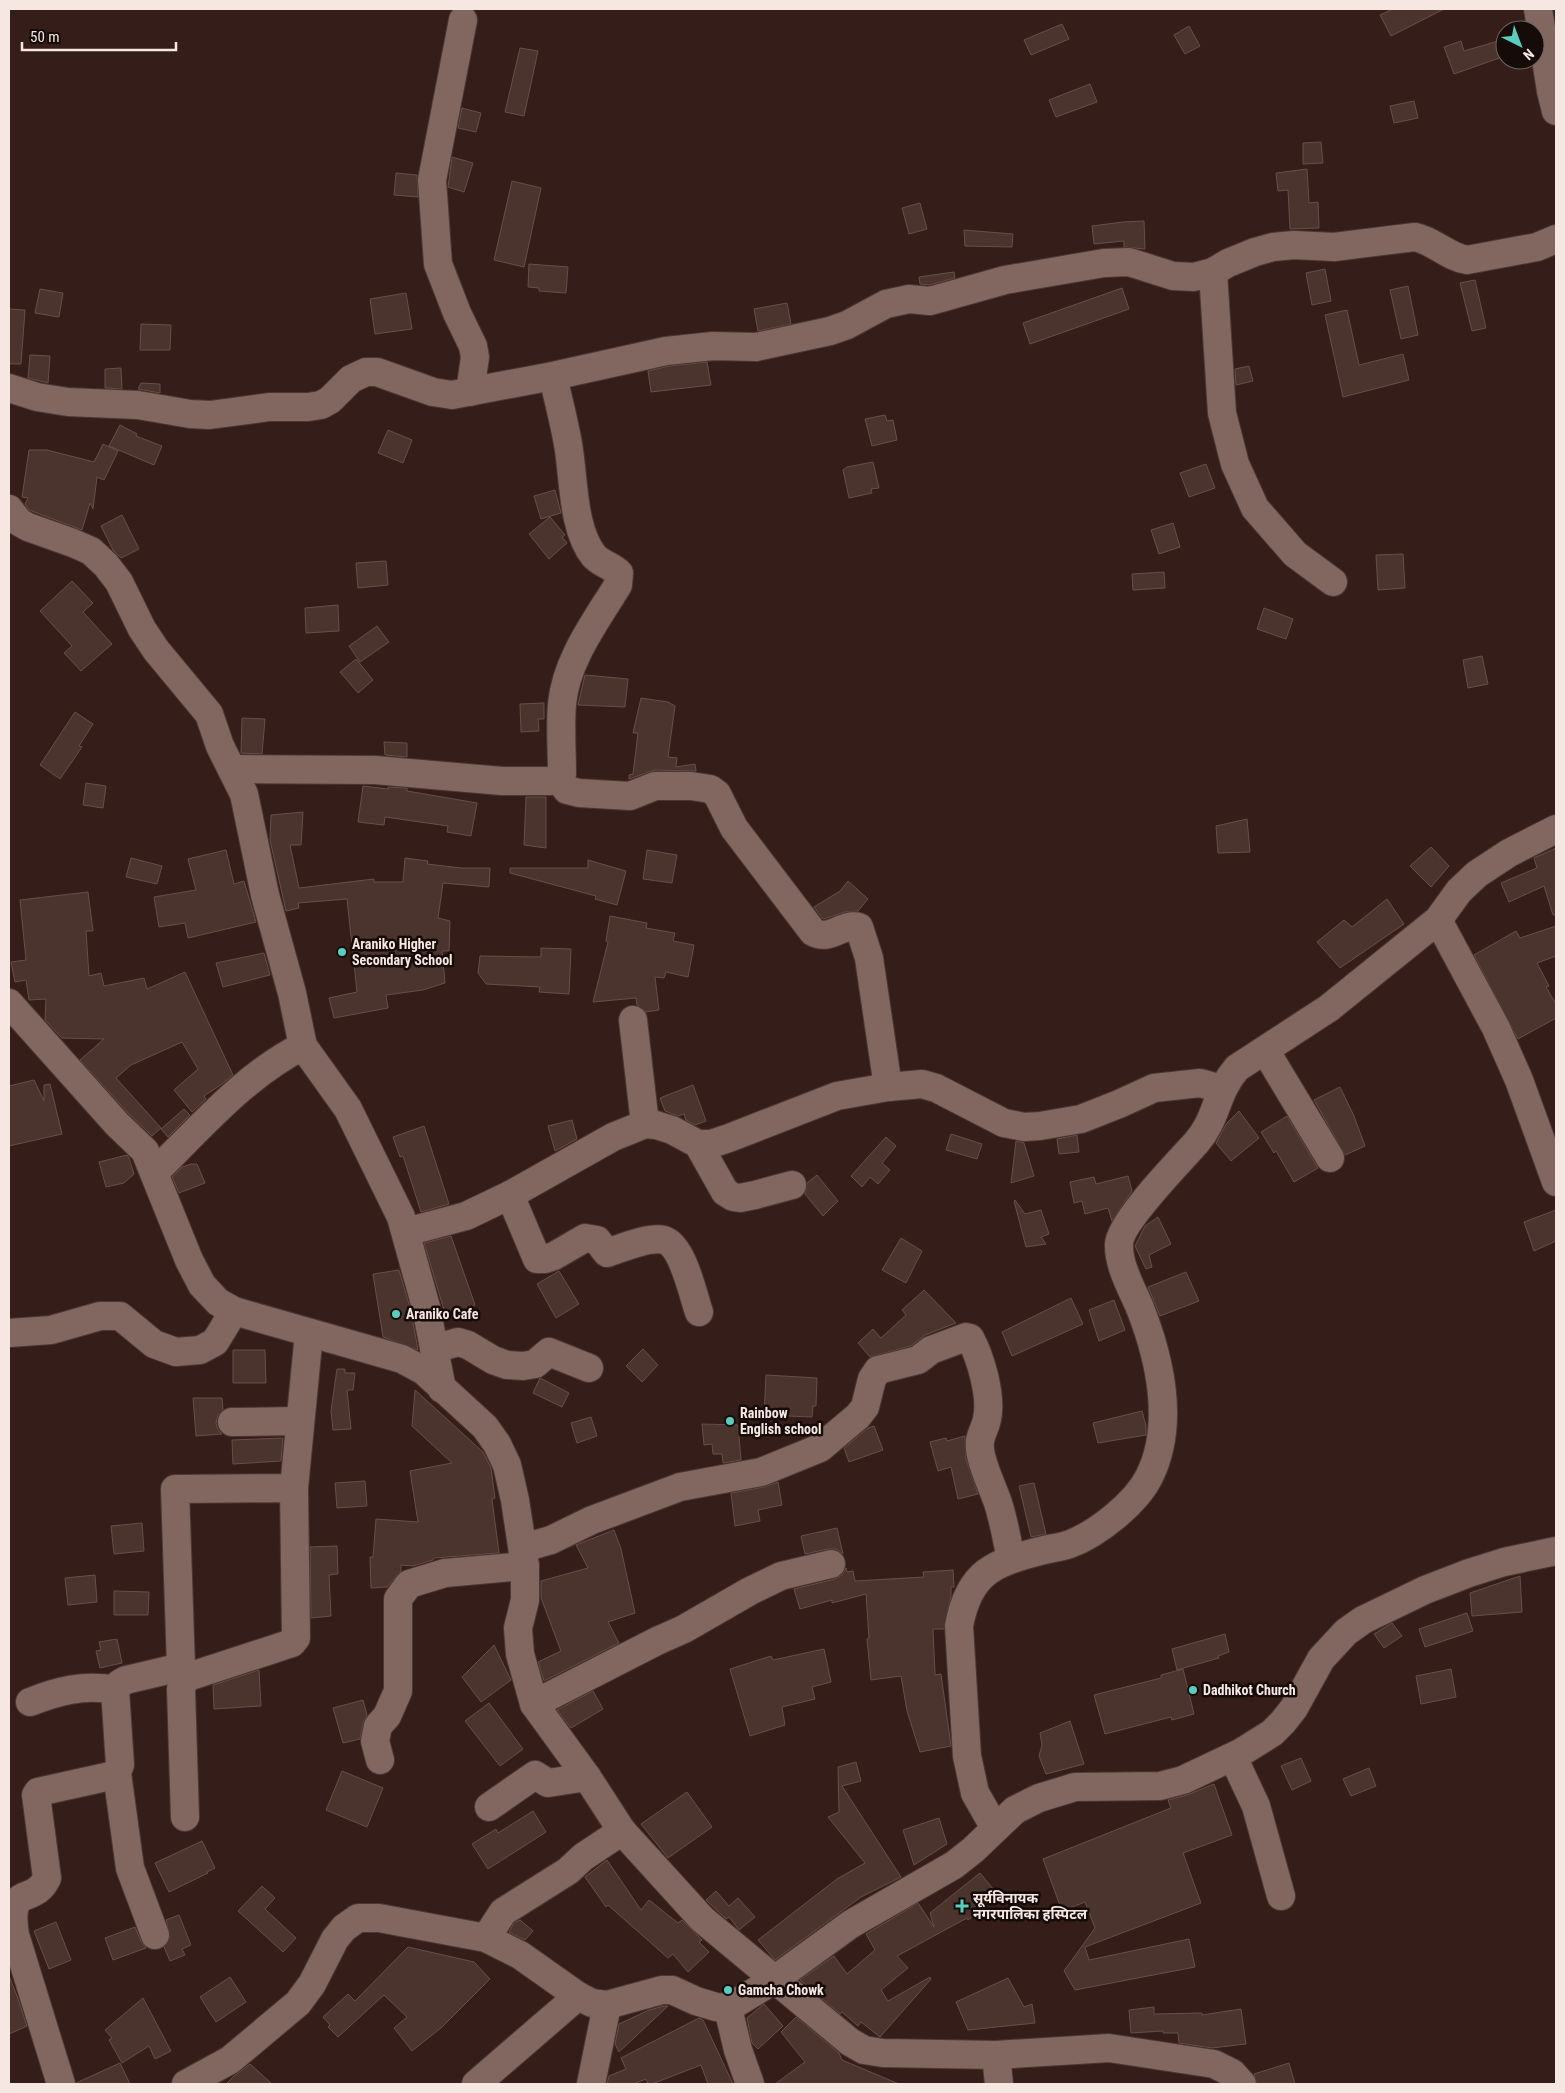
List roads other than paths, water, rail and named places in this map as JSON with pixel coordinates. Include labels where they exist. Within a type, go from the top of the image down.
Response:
[{"type":"street","points":[[1538,9],[1556,112]]},
{"type":"street","points":[[463,20],[432,180],[438,264],[457,313],[473,346],[475,357],[470,392]]},
{"type":"street","points":[[9,388],[38,397],[68,402],[138,404],[210,416],[260,408],[308,407],[321,404],[330,400],[351,379],[366,372],[377,372],[433,392],[452,395],[553,376],[666,351],[713,346],[756,347],[830,331],[847,325],[886,304],[909,299],[930,300],[1005,280],[1104,263],[1129,262],[1173,276],[1194,277],[1213,272],[1228,263],[1255,252],[1294,245],[1334,247],[1415,237],[1426,240],[1457,258],[1467,260],[1537,247],[1556,239]]},
{"type":"street","points":[[1213,272],[1222,413],[1235,464],[1255,508],[1295,554],[1333,582]]},
{"type":"street","points":[[232,769],[375,770],[502,781],[551,781],[562,774],[562,703],[568,675],[580,648],[618,585],[619,573],[595,557],[584,540],[577,511],[568,445],[553,376]]},
{"type":"street","points":[[9,509],[19,522],[91,551],[106,564],[119,582],[142,630],[156,650],[209,714],[220,746],[244,794],[265,895],[292,993],[303,1046],[348,1109],[406,1232],[426,1307],[442,1389]]},
{"type":"street","points":[[558,778],[568,790],[579,793],[630,796],[655,786],[691,786],[710,789],[717,794],[734,828],[813,932],[820,936],[827,936],[853,925],[859,927],[869,958],[888,1087]]},
{"type":"street","points":[[995,1828],[975,1793],[967,1756],[960,1626],[962,1610],[970,1590],[988,1570],[1010,1559],[1068,1545],[1088,1537],[1110,1521],[1128,1503],[1148,1478],[1161,1442],[1162,1428],[1158,1370],[1149,1332],[1122,1265],[1119,1244],[1123,1228],[1211,1123],[1222,1089],[1237,1068],[1328,1008],[1438,920],[1459,891],[1478,874],[1509,852],[1556,829]]},
{"type":"street","points":[[1438,920],[1496,1028],[1519,1080],[1556,1182]]},
{"type":"street","points":[[9,1003],[117,1124],[145,1151],[189,1260],[202,1285],[218,1302],[234,1311],[402,1359],[424,1371],[485,1427],[497,1444],[507,1465],[515,1500],[524,1557],[525,1600],[518,1628],[524,1672],[534,1704],[587,1777],[622,1831],[702,1919],[850,2042],[864,2050],[884,2053],[996,2055],[1109,2048],[1214,2064],[1232,2073],[1242,2084]]},
{"type":"street","points":[[633,1020],[645,1124]]},
{"type":"street","points":[[155,1172],[234,1093],[281,1057],[303,1046]]},
{"type":"street","points":[[1265,1050],[1330,1158]]},
{"type":"street","points":[[406,1232],[466,1216],[510,1195],[613,1137],[645,1124],[672,1130],[698,1144],[711,1144],[837,1096],[888,1087],[922,1084],[936,1088],[1004,1123],[1024,1127],[1040,1126],[1081,1118],[1154,1088],[1200,1083],[1222,1089]]},
{"type":"street","points":[[698,1144],[724,1192],[733,1197],[740,1198],[792,1185]]},
{"type":"street","points":[[510,1195],[537,1259],[554,1256],[585,1238],[597,1240],[607,1253],[639,1242],[662,1240],[671,1244],[680,1255],[699,1312]]},
{"type":"street","points":[[9,1333],[51,1330],[100,1316],[120,1316],[154,1344],[176,1352],[200,1350],[215,1342],[234,1311]]},
{"type":"street","points":[[184,1670],[191,1676],[292,1643],[296,1638],[294,1488],[309,1333]]},
{"type":"street","points":[[380,1760],[375,1741],[378,1726],[386,1716],[398,1691],[398,1599],[409,1584],[445,1573],[524,1557],[551,1540],[592,1520],[680,1487],[761,1472],[820,1448],[858,1416],[865,1406],[872,1379],[878,1370],[918,1360],[931,1350],[966,1337],[970,1338],[973,1344],[985,1379],[988,1407],[987,1421],[980,1435],[980,1449],[999,1505],[1010,1559]]},
{"type":"street","points":[[434,1349],[458,1342],[468,1345],[493,1360],[507,1365],[523,1366],[535,1364],[549,1352],[589,1368]]},
{"type":"street","points":[[232,1422],[300,1421]]},
{"type":"street","points":[[185,1817],[181,1689],[184,1670],[175,1489],[294,1488]]},
{"type":"street","points":[[186,2084],[230,2060],[298,2003],[312,1984],[335,1939],[344,1928],[358,1918],[379,1918],[486,1938],[520,1956],[578,1996],[592,2003],[607,2005],[662,1990],[672,1990],[696,2001],[716,2007],[728,2008],[774,1980],[851,1924],[954,1865],[973,1850],[1015,1810],[1039,1798],[1075,1787],[1160,1786],[1183,1780],[1233,1757],[1256,1744],[1283,1722],[1294,1708],[1321,1659],[1346,1632],[1363,1620],[1408,1597],[1469,1573],[1504,1562],[1556,1551]]},
{"type":"street","points":[[534,1704],[657,1640],[684,1629],[750,1591],[781,1576],[831,1564]]},
{"type":"street","points":[[155,1935],[130,1868],[117,1773],[120,1765],[115,1690],[119,1684],[126,1680],[184,1670]]},
{"type":"street","points":[[30,1702],[55,1692],[81,1687],[100,1687],[115,1690]]},
{"type":"street","points":[[1233,1757],[1256,1806],[1281,1896]]},
{"type":"street","points":[[489,1807],[529,1766],[548,1783],[587,1777]]},
{"type":"street","points":[[61,2084],[12,1935],[12,1916],[14,1906],[19,1899],[41,1888],[48,1878],[36,1794],[117,1773]]},
{"type":"street","points":[[486,1938],[503,1912],[568,1871],[583,1857],[622,1831]]},
{"type":"street","points":[[476,2084],[578,1996]]},
{"type":"street","points":[[591,2084],[607,2005]]},
{"type":"street","points":[[728,2008],[738,2050],[750,2084]]},
{"type":"street","points":[[996,2055],[999,2084]]},
{"type":"place","name":"Araniko Higher Secondary School","points":[[342,952]]},
{"type":"place","name":"Araniko Cafe","points":[[396,1314]]},
{"type":"place","name":"Rainbow English school","points":[[730,1421]]},
{"type":"place","name":"Dadhikot Church","points":[[1193,1690]]},
{"type":"place","name":"सूर्यविनायक नगरपालिका हस्पिटल","points":[[962,1906]]},
{"type":"place","name":"Gamcha Chowk","points":[[728,1990]]}]
